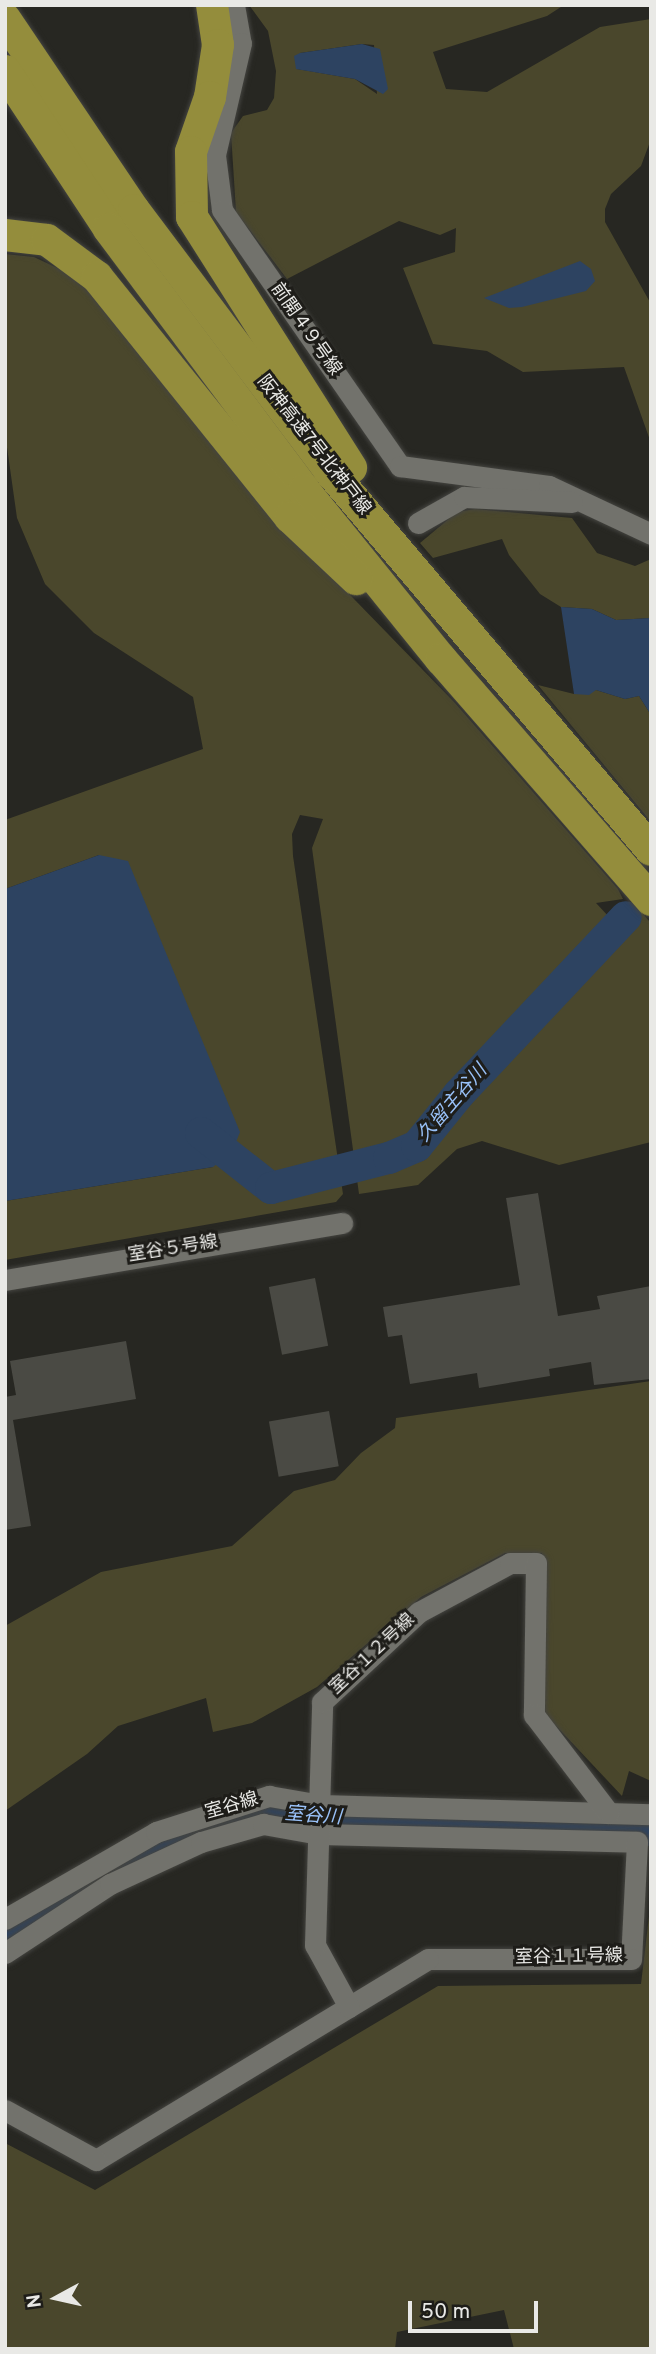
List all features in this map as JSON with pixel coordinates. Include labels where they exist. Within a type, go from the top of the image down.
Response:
[{"type":"highway","points":[[212,5],[218,45],[210,97],[191,152],[192,216],[418,575]]},
{"type":"highway","name":"阪神高速7号北神戸線","points":[[5,19],[134,210],[329,470],[651,849]]},
{"type":"highway","name":"阪神高速7号北神戸線","points":[[5,71],[109,229],[205,360],[441,659],[651,900]]},
{"type":"highway","points":[[5,235],[47,240],[97,277],[290,517],[441,659]]},
{"type":"street","name":"前開４９号線","points":[[234,5],[241,43],[215,155],[222,210],[400,466],[549,486],[651,534]]},
{"type":"street","points":[[418,523],[464,497],[584,502]]},
{"type":"street","name":"室谷５号線","points":[[5,1280],[342,1223]]},
{"type":"street","name":"室谷１２号線","points":[[349,2007],[315,1945],[322,1702],[419,1612],[510,1563],[536,1563],[534,1715],[609,1813]]},
{"type":"street","name":"室谷線","points":[[5,1919],[156,1832],[269,1796],[321,1805],[651,1814]]},
{"type":"street","name":"室谷１１号線","points":[[5,1953],[110,1884],[201,1842],[262,1824],[320,1834],[637,1842],[631,1959],[428,1959],[96,2160],[5,2110]]},
{"type":"shaded area","points":[[249,5],[564,5],[547,16],[433,52],[446,89],[487,92],[600,27],[651,19],[651,139],[641,166],[611,194],[605,209],[605,222],[651,304],[651,443],[624,367],[523,372],[487,351],[433,344],[403,268],[455,252],[456,228],[440,235],[399,221],[287,279],[236,212],[231,133],[243,116],[267,110],[274,98],[276,71],[268,31]],"holes":[[[362,44],[374,45],[377,94],[355,79],[297,69],[300,53]]]},
{"type":"shaded area","points":[[5,254],[34,257],[72,275],[102,298],[288,531],[455,703],[618,889],[623,899],[596,903],[610,918],[542,986],[410,1137],[384,1150],[386,1169],[421,1152],[640,911],[651,923],[651,1142],[559,1165],[482,1141],[457,1149],[418,1185],[359,1194],[312,848],[323,819],[300,815],[292,834],[293,856],[343,1194],[336,1202],[5,1260],[5,1201],[213,1167],[99,855],[5,889],[5,820],[203,749],[193,697],[94,633],[45,584],[17,518],[5,433]]},
{"type":"shaded area","points":[[475,509],[572,518],[597,553],[635,566],[651,559],[651,618],[616,620],[592,609],[561,607],[540,594],[509,555],[502,539],[433,558],[420,543],[457,512]]},
{"type":"shaded area","points":[[538,685],[574,694],[596,690],[625,699],[639,696],[651,715],[651,822]]},
{"type":"shaded area","points":[[651,1381],[651,1781],[629,1771],[622,1796],[544,1713],[542,1553],[505,1553],[421,1597],[317,1687],[252,1723],[213,1732],[206,1698],[118,1726],[87,1754],[5,1811],[5,1626],[101,1572],[232,1546],[294,1491],[335,1480],[361,1453],[395,1428],[396,1418]]},
{"type":"shaded area","points":[[651,1899],[651,2349],[514,2349],[504,2310],[397,2332],[395,2349],[5,2349],[5,2143],[95,2190],[438,1986],[641,1984]]},
{"type":"water","points":[[362,44],[380,49],[388,89],[383,94],[355,79],[296,69],[294,56],[300,53]]},
{"type":"water","points":[[580,261],[591,269],[595,281],[586,291],[509,308],[484,298]]},
{"type":"water","points":[[561,607],[592,609],[616,620],[651,618],[651,715],[639,696],[625,699],[596,690],[589,695],[574,694]]},
{"type":"water","points":[[99,855],[128,861],[240,1132],[232,1152],[213,1167],[5,1201],[5,889]]},
{"type":"building","points":[[538,1193],[558,1316],[600,1309],[597,1296],[651,1286],[651,1379],[594,1385],[591,1362],[549,1369],[550,1376],[479,1388],[477,1373],[410,1384],[402,1335],[388,1337],[383,1307],[520,1285],[506,1198]]},
{"type":"building","points":[[315,1278],[328,1346],[282,1355],[269,1287]]},
{"type":"building","points":[[126,1341],[136,1399],[13,1420],[31,1526],[5,1530],[5,1397],[16,1395],[10,1361]]},
{"type":"building","points":[[329,1411],[339,1466],[279,1477],[269,1422]]},
{"type":"waterway","name":"久留主谷川","points":[[201,1133],[271,1188],[389,1158],[417,1146],[459,1094],[626,917]]},
{"type":"waterway","name":"室谷川","points":[[5,1937],[67,1894],[123,1863],[194,1832],[266,1813],[383,1823],[651,1830]]}]
